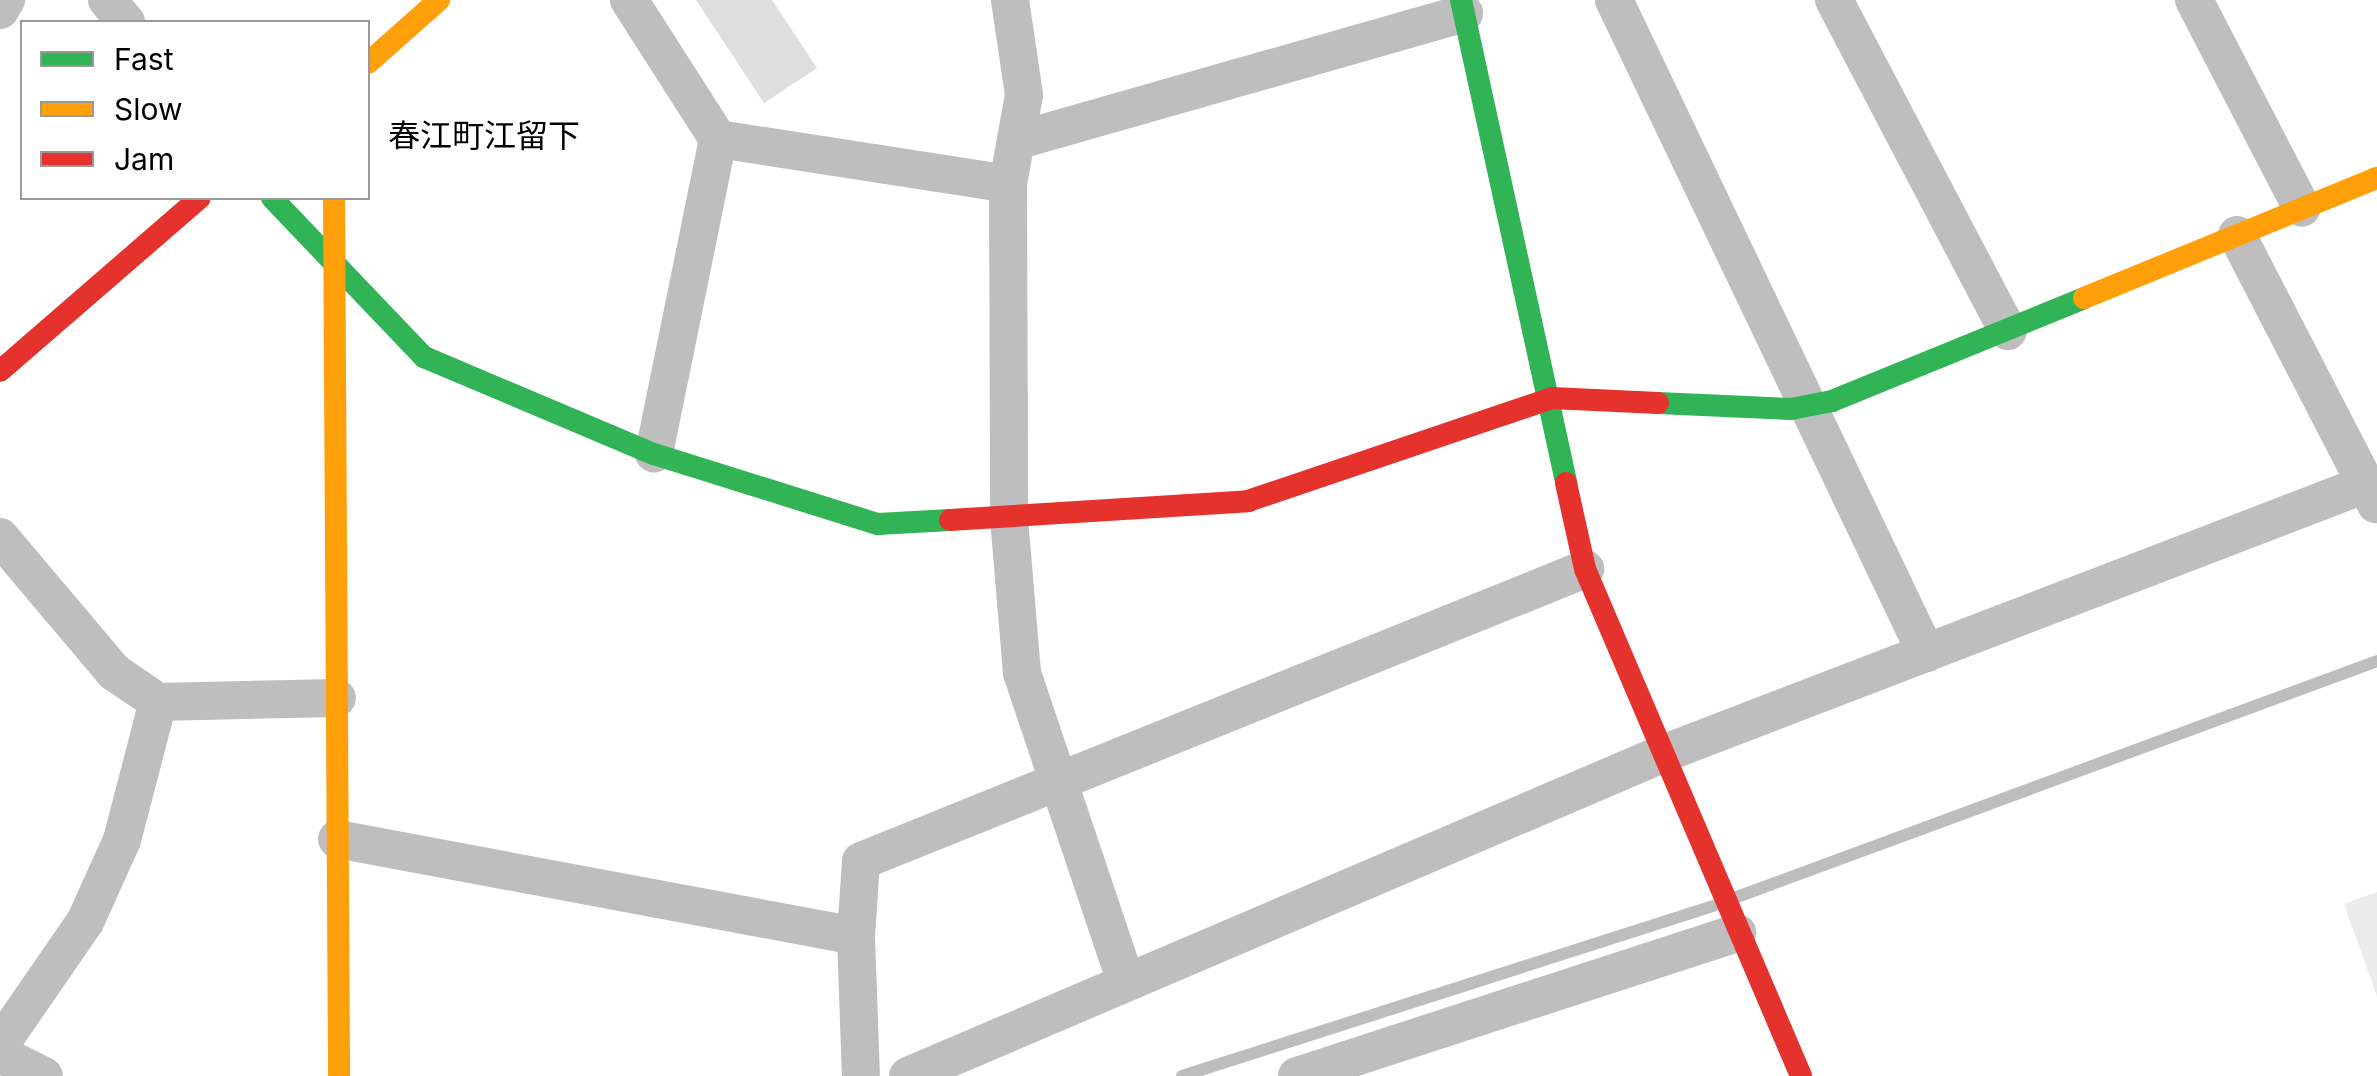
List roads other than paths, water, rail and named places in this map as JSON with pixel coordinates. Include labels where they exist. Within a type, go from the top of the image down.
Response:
[{"type":"street","points":[[0,10],[6,0]]},
{"type":"street","points":[[107,0],[124,20]]},
{"type":"street","points":[[370,61],[439,0]]},
{"type":"street","points":[[630,0],[718,139],[654,454]]},
{"type":"street","points":[[1010,0],[1024,95],[1008,184],[1009,518],[1022,673],[1125,979]]},
{"type":"street","points":[[1614,0],[1742,252],[1802,406],[1926,653]]},
{"type":"street","points":[[1834,0],[2008,331]]},
{"type":"street","points":[[2194,0],[2302,208]]},
{"type":"street","points":[[1016,141],[1463,7],[1552,398],[1585,569],[1660,755],[1800,1076]]},
{"type":"street","points":[[718,139],[1008,184]]},
{"type":"street","points":[[274,200],[424,356],[654,454],[878,524],[1248,501],[1552,398],[1802,406],[2008,331],[2377,178]]},
{"type":"street","points":[[0,371],[198,200]]},
{"type":"street","points":[[334,200],[338,1076]]},
{"type":"street","points":[[908,1076],[1125,979],[1660,755],[1926,653],[2372,494],[2237,235]]},
{"type":"street","points":[[0,537],[114,672],[158,702],[337,698]]},
{"type":"street","points":[[861,1076],[856,936],[861,862],[1585,569]]},
{"type":"street","points":[[0,1046],[85,922],[122,840],[158,702]]},
{"type":"street","points":[[337,839],[856,936]]},
{"type":"street","points":[[1297,1076],[1737,934]]},
{"type":"street","points":[[0,1054],[44,1076]]},
{"type":"waterway","points":[[1737,897],[2377,661]]},
{"type":"waterway","points":[[1182,1076],[1713,906]]},
{"type":"district","name":"春江町江留下","points":[[484,136]]}]
